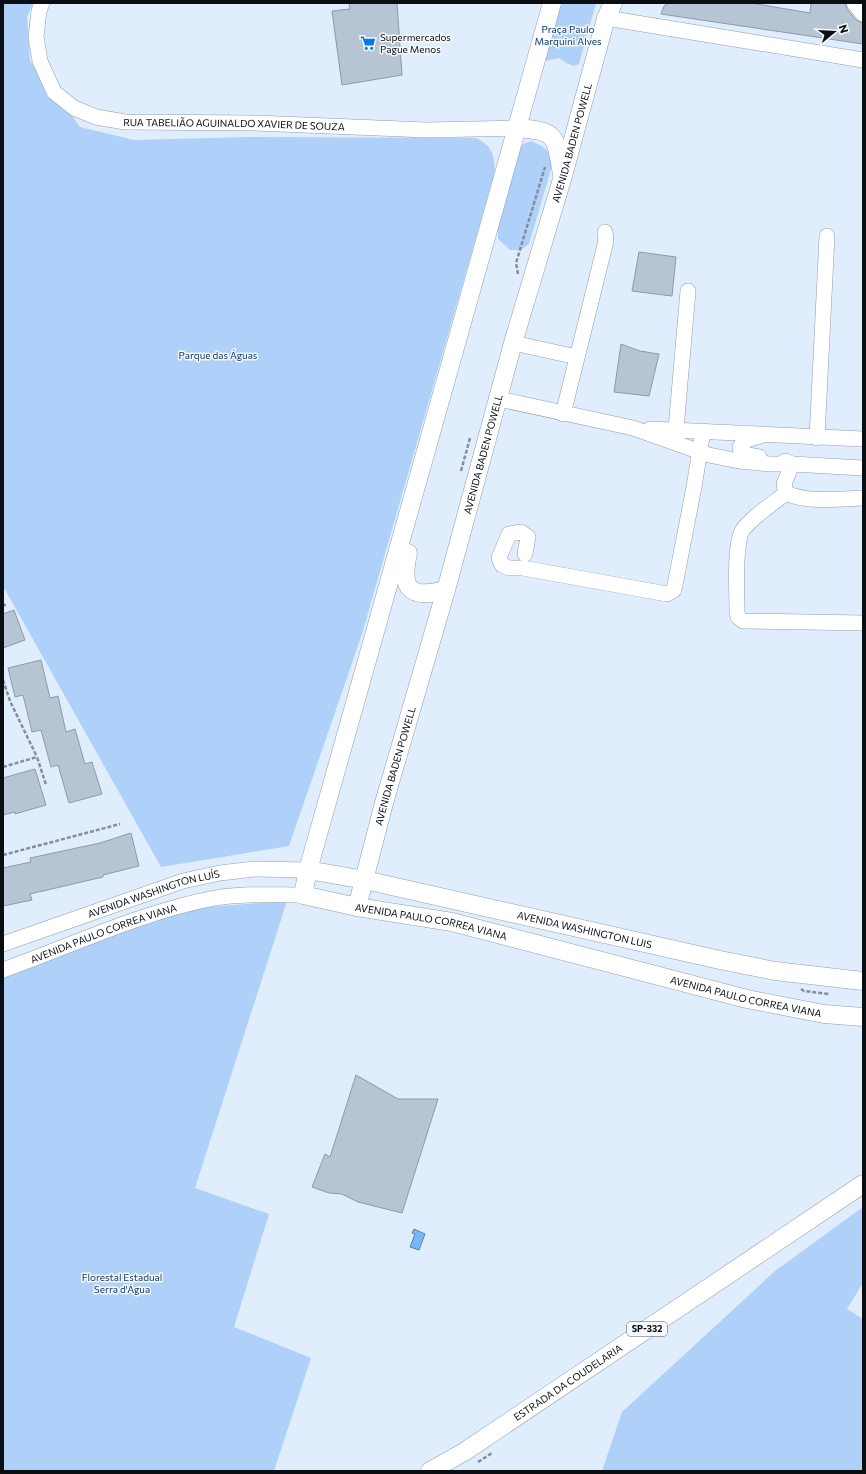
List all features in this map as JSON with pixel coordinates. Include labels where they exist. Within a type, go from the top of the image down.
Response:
[{"type":"main road","points":[[303,895],[308,870],[422,470],[552,3]]},
{"type":"main road","name":"AVENIDA BADEN POWELL","points":[[357,907],[384,803],[446,590],[513,344],[610,10]]},
{"type":"main road","points":[[516,128],[544,131],[551,135],[558,152],[562,176]]},
{"type":"main road","points":[[422,470],[419,509],[404,570],[405,579],[408,586],[420,594],[428,594],[446,590]]},
{"type":"main road","name":"AVENIDA WASHINGTON LUIS","points":[[308,870],[365,880],[720,960],[775,971],[863,981]]},
{"type":"main road","name":"AVENIDA PAULO CORREA VIANA","points":[[303,895],[357,907],[452,922],[748,999],[824,1014],[863,1017]]},
{"type":"main road","name":"ESTRADA DA COUDELARIA","points":[[430,1471],[464,1452],[863,1184]]},
{"type":"street","name":"RUA TABELIÃO AGUINALDO XAVIER DE SOUZA","points":[[42,3],[39,11],[36,37],[40,61],[54,92],[74,108],[96,117],[125,122],[262,124],[427,130],[516,128]]},
{"type":"street","points":[[854,3],[863,14]]},
{"type":"street","points":[[610,10],[863,60]]},
{"type":"street","points":[[563,414],[606,241],[605,232]]},
{"type":"street","points":[[817,438],[827,236]]},
{"type":"street","points":[[675,437],[688,291]]},
{"type":"street","points":[[513,344],[577,357]]},
{"type":"street","points":[[499,399],[675,437],[699,451],[739,461],[770,464],[863,468]]},
{"type":"street","points":[[675,437],[703,431],[776,434],[817,438],[863,439]]},
{"type":"street","points":[[525,554],[528,537],[521,532],[509,534],[499,558],[502,565],[509,568],[523,568],[667,594],[674,590],[694,488],[703,431]]},
{"type":"street","points":[[776,434],[751,437],[742,443],[740,451],[746,455],[792,464]]},
{"type":"street","points":[[786,493],[784,484],[792,464]]},
{"type":"street","points":[[786,493],[793,496],[807,498],[863,498]]},
{"type":"street","points":[[786,493],[751,521],[741,534],[737,572],[738,617],[743,621],[863,623]]},
{"type":"street","name":"AVENIDA WASHINGTON LUÍS","points":[[3,944],[184,881],[220,873],[254,869],[308,870]]},
{"type":"street","name":"AVENIDA PAULO CORREA VIANA","points":[[3,970],[121,924],[177,907],[239,895],[303,895]]},
{"type":"path","points":[[518,275],[516,262],[547,161]]},
{"type":"path","points":[[460,478],[471,434]]},
{"type":"path","points":[[3,680],[10,701],[37,756],[46,785]]},
{"type":"path","points":[[3,767],[37,756]]},
{"type":"path","points":[[3,855],[120,824]]},
{"type":"path","points":[[799,987],[804,991],[834,994]]},
{"type":"green space","name":"Parque das Águas","points":[[3,3],[33,3],[27,17],[30,60],[50,94],[67,109],[80,127],[134,140],[250,137],[476,138],[489,147],[493,155],[495,171],[362,634],[289,846],[161,867],[3,586]]},
{"type":"green space","name":"Praça Paulo Marquini Alves","points":[[558,3],[596,3],[579,64],[574,66],[559,58],[540,62]]},
{"type":"green space","points":[[531,141],[544,147],[549,153],[552,166],[529,244],[521,250],[510,250],[498,239],[498,222],[521,145]]},
{"type":"green space","name":"Florestal Estadual Serra d'Água","points":[[287,901],[195,1188],[269,1214],[234,1327],[311,1358],[274,1471],[3,1471],[3,977],[135,926],[207,907]]},
{"type":"green space","points":[[863,1207],[863,1283],[847,1309],[863,1319],[863,1471],[602,1471],[622,1412],[775,1271]]},
{"type":"shaded area","points":[[414,1229],[425,1234],[419,1250],[410,1247],[415,1234],[412,1233]]},
{"type":"building","name":"Supermercados Pague Menos","points":[[349,3],[397,3],[402,75],[342,85],[332,11],[350,9]]},
{"type":"building","points":[[668,3],[751,3],[810,13],[811,3],[845,3],[847,9],[856,20],[863,23],[863,44],[661,14],[664,6]]},
{"type":"building","points":[[639,252],[676,257],[672,296],[632,291]]},
{"type":"building","points":[[621,344],[640,351],[659,354],[649,396],[614,392]]},
{"type":"building","points":[[14,610],[25,640],[3,648],[3,614]]},
{"type":"building","points":[[41,660],[50,698],[58,696],[66,732],[75,729],[85,764],[92,762],[102,794],[69,803],[58,765],[51,767],[41,730],[32,732],[23,695],[15,697],[8,668]]},
{"type":"building","points":[[35,769],[46,805],[15,814],[15,812],[3,815],[3,778]]},
{"type":"building","points":[[131,833],[139,866],[103,875],[103,877],[30,894],[32,900],[3,906],[3,868],[31,862],[30,858],[100,843]]},
{"type":"building","points":[[356,1075],[398,1099],[438,1099],[402,1213],[358,1202],[342,1194],[329,1193],[312,1187],[325,1154],[330,1157]]},
{"type":"place","name":"Supermercados Pague Menos","points":[[368,43]]}]
